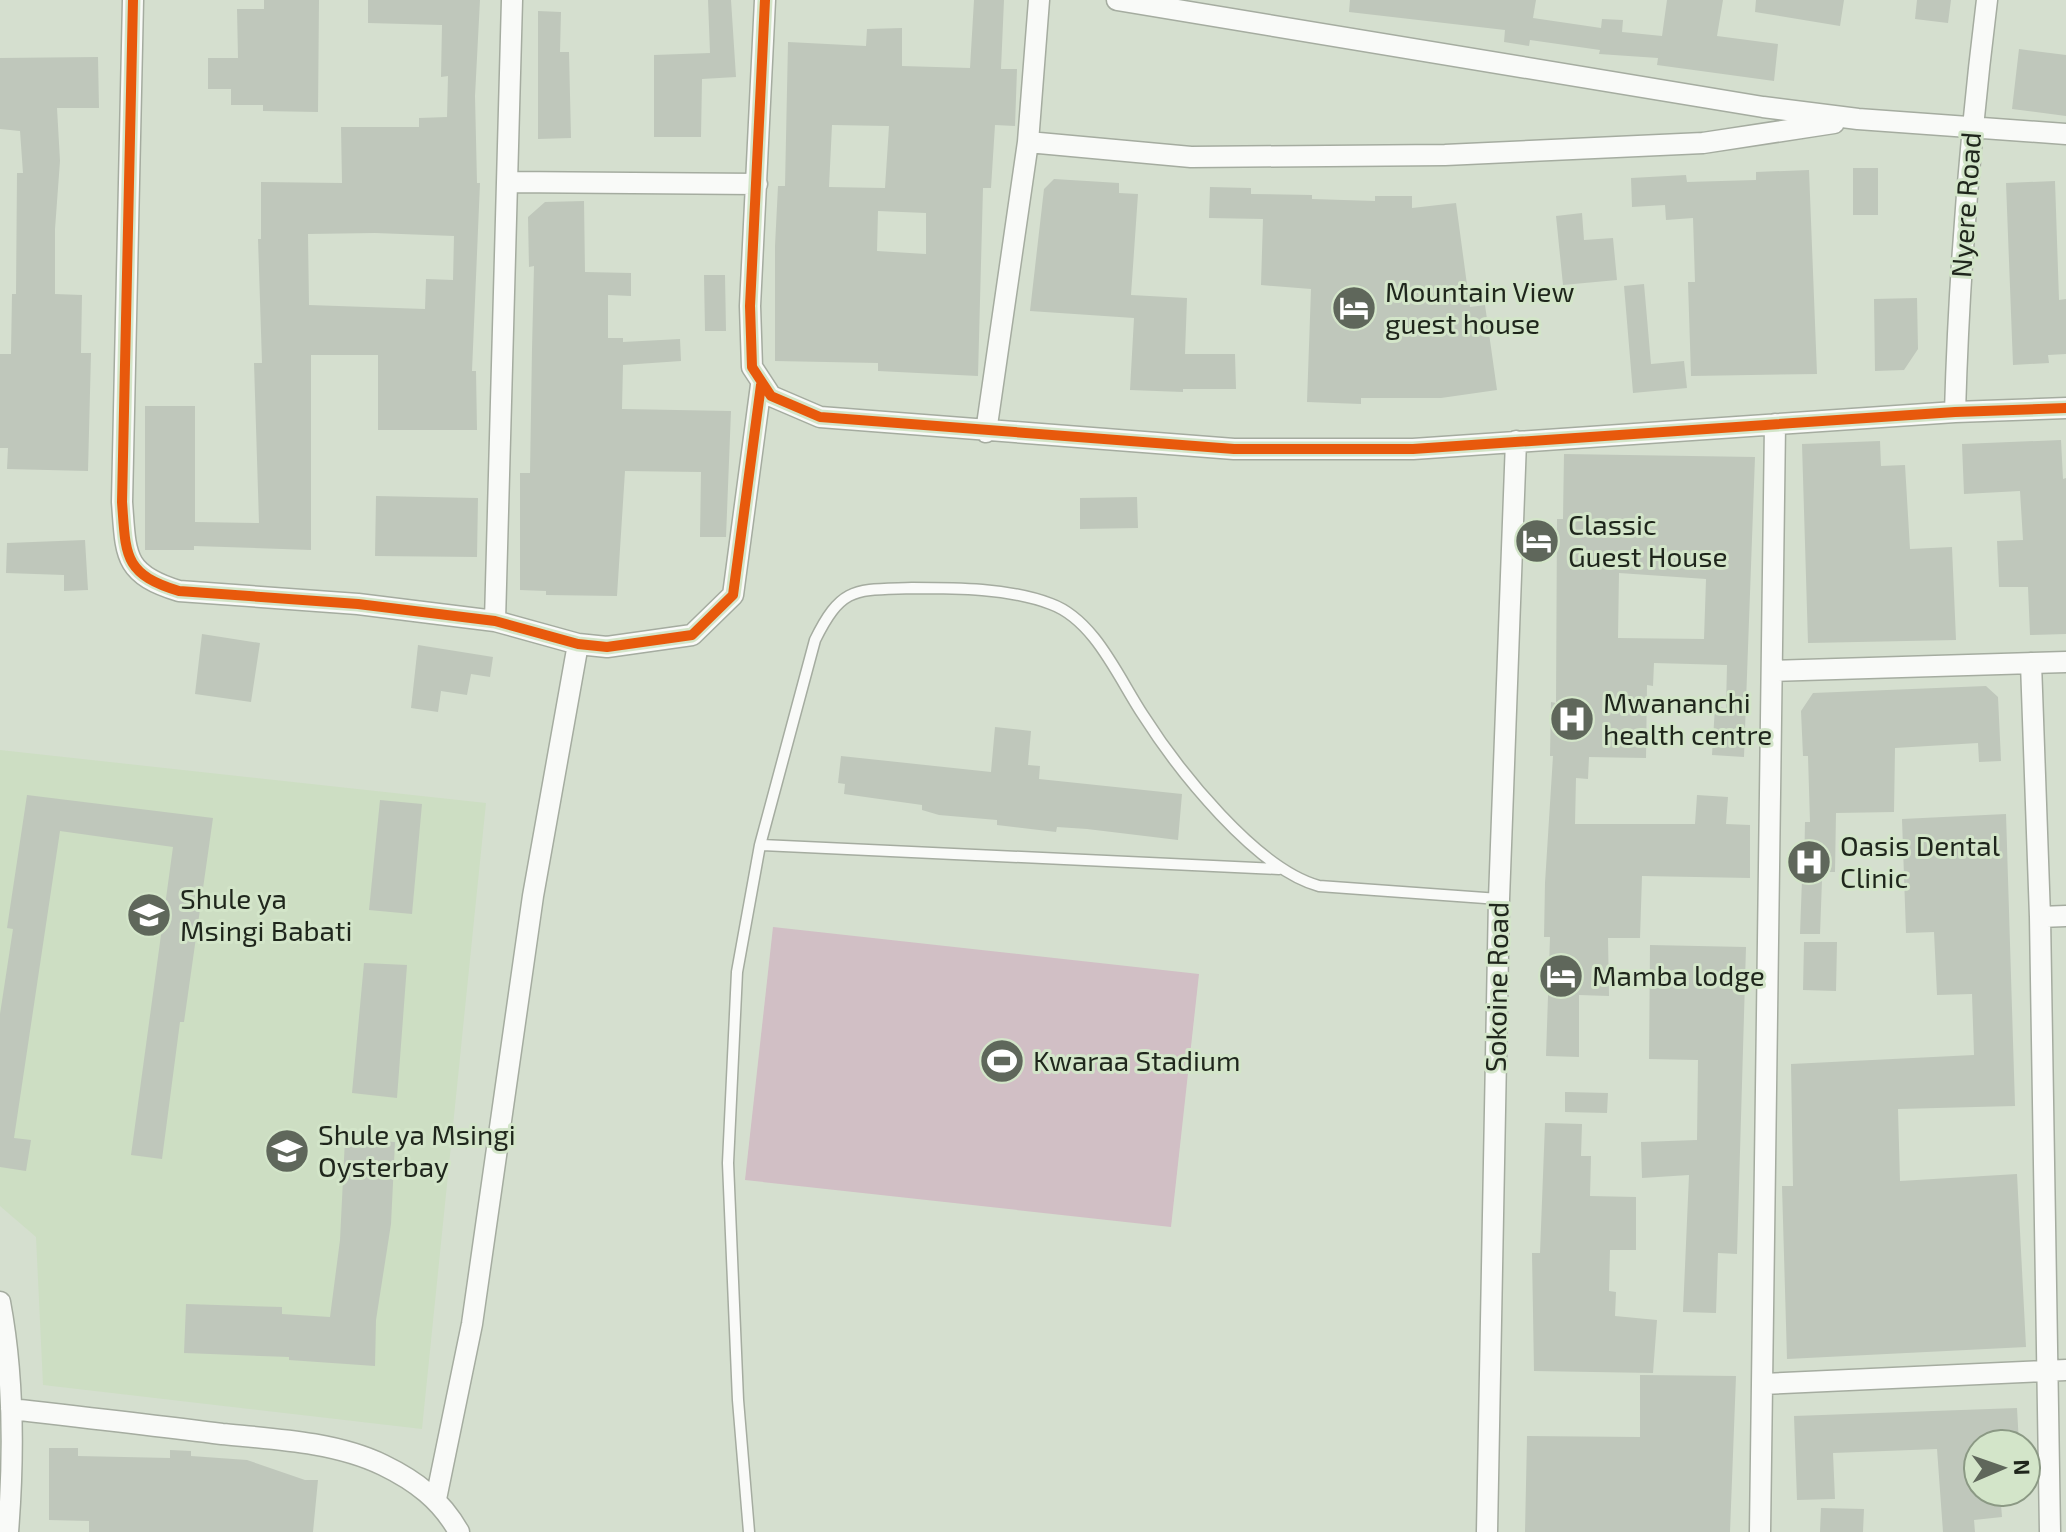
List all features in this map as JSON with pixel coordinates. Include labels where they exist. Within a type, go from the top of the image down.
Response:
[{"type":"street","points":[[133,0],[122,502],[125,545],[136,572],[152,583],[179,591],[358,604],[495,621],[578,644],[607,647],[692,635],[733,595],[761,385]]},
{"type":"street","points":[[495,621],[512,0]]},
{"type":"street","points":[[765,0],[749,336],[752,367],[761,385],[785,404],[820,417],[1234,449],[1413,449],[1955,412],[2066,408]]},
{"type":"street","points":[[986,432],[1028,142],[1039,0]]},
{"type":"street","points":[[1117,0],[1717,100],[1858,119],[2066,134]]},
{"type":"street","name":"Nyere Road","points":[[1955,412],[1959,282],[1971,129],[1987,0]]},
{"type":"street","points":[[1028,142],[1191,157],[1445,155],[1703,143],[1858,119]]},
{"type":"street","points":[[508,182],[757,184]]},
{"type":"street","points":[[1760,1532],[1775,424]]},
{"type":"street","name":"Sokoine Road","points":[[1487,1532],[1499,899],[1516,441]]},
{"type":"street","points":[[436,1499],[472,1324],[533,896],[578,644]]},
{"type":"street","points":[[1772,671],[2066,662]]},
{"type":"street","points":[[2031,663],[2056,1371],[2050,1532]]},
{"type":"street","points":[[2040,917],[2066,916]]},
{"type":"street","points":[[0,1302],[7,1341],[11,1409],[8,1532]]},
{"type":"street","points":[[1763,1384],[2056,1371]]},
{"type":"street","points":[[11,1409],[269,1439],[348,1453],[381,1464],[436,1499],[459,1532]]},
{"type":"lane","points":[[749,1532],[737,1384],[728,1163],[737,972],[760,845],[815,640],[829,611],[857,590],[942,588],[1005,594],[1053,604],[1080,623],[1103,651],[1145,718],[1205,795],[1248,843],[1299,881],[1319,886],[1499,899]]},
{"type":"lane","points":[[760,845],[1281,869]]},
{"type":"shaded area","points":[[0,750],[486,803],[422,1429],[43,1385],[36,1237],[0,1206]]},
{"type":"shaded area","points":[[773,927],[1199,974],[1171,1227],[745,1180]]},
{"type":"building","points":[[264,0],[319,0],[318,112],[263,111],[263,105],[231,105],[231,89],[208,89],[208,58],[238,58],[237,9],[264,9]]},
{"type":"building","points":[[368,0],[480,0],[475,96],[477,183],[480,183],[472,371],[476,371],[477,430],[378,430],[378,355],[311,355],[311,550],[194,546],[194,550],[145,550],[145,406],[195,406],[195,522],[259,523],[254,363],[262,363],[258,239],[261,239],[261,182],[342,183],[341,127],[419,127],[419,118],[447,117],[448,76],[441,77],[442,25],[368,23]],"holes":[[[308,234],[454,236],[453,280],[426,279],[425,309],[309,305]]]},
{"type":"building","points":[[708,0],[731,0],[736,77],[702,79],[701,137],[654,137],[654,55],[710,53]]},
{"type":"building","points":[[974,0],[1004,0],[1001,69],[1017,69],[1015,126],[995,125],[991,188],[983,188],[978,376],[878,371],[878,363],[775,361],[775,246],[778,186],[785,186],[788,42],[866,46],[867,29],[902,28],[902,66],[970,68]],"holes":[[[832,125],[889,126],[885,188],[829,187]],[[878,211],[926,213],[926,254],[877,251]]]},
{"type":"building","points":[[1350,0],[1536,0],[1533,18],[1601,28],[1602,19],[1623,20],[1622,32],[1662,36],[1667,0],[1723,0],[1717,36],[1778,44],[1774,81],[1657,65],[1658,58],[1599,54],[1600,50],[1530,40],[1529,46],[1504,42],[1505,30],[1349,12]]},
{"type":"building","points":[[1756,0],[1844,0],[1840,26],[1755,12]]},
{"type":"building","points":[[1917,0],[1951,0],[1948,23],[1915,19]]},
{"type":"building","points":[[538,11],[561,12],[560,52],[569,52],[571,138],[538,139]]},
{"type":"building","points":[[2019,49],[2066,55],[2066,116],[2012,109]]},
{"type":"building","points":[[98,57],[99,108],[57,108],[60,161],[55,229],[55,294],[82,295],[81,353],[91,353],[88,471],[7,469],[8,448],[0,448],[0,354],[11,354],[12,294],[16,294],[17,173],[23,173],[20,131],[0,129],[0,58]]},
{"type":"building","points":[[1853,168],[1878,168],[1878,215],[1853,215]]},
{"type":"building","points":[[1809,170],[1817,374],[1691,376],[1688,282],[1695,282],[1693,218],[1666,220],[1665,205],[1632,207],[1631,178],[1686,175],[1687,182],[1756,180],[1756,172]]},
{"type":"building","points":[[1054,179],[1119,183],[1119,193],[1138,194],[1131,295],[1187,298],[1185,354],[1235,354],[1236,389],[1183,389],[1183,392],[1130,390],[1134,318],[1030,311],[1044,189]]},
{"type":"building","points":[[2055,181],[2059,300],[2066,299],[2066,354],[2048,355],[2049,363],[2013,365],[2006,183]]},
{"type":"building","points":[[1210,187],[1251,188],[1251,194],[1312,195],[1312,199],[1375,201],[1375,196],[1412,196],[1412,208],[1456,203],[1470,307],[1485,305],[1497,390],[1441,398],[1361,398],[1361,404],[1307,402],[1311,289],[1261,285],[1263,219],[1209,218]]},
{"type":"building","points":[[584,201],[585,272],[631,273],[631,296],[608,295],[608,338],[623,338],[623,342],[680,339],[681,361],[623,365],[622,409],[731,411],[726,537],[700,537],[701,472],[625,471],[617,596],[546,595],[546,591],[520,590],[520,473],[530,473],[534,266],[529,267],[528,217],[545,202]]},
{"type":"building","points":[[1582,213],[1584,240],[1613,238],[1617,280],[1563,285],[1556,216]]},
{"type":"building","points":[[704,275],[725,275],[726,331],[705,331]]},
{"type":"building","points":[[1644,284],[1651,364],[1684,361],[1687,388],[1633,393],[1624,286]]},
{"type":"building","points":[[1917,298],[1918,349],[1904,370],[1875,371],[1874,299]]},
{"type":"building","points":[[2061,440],[2063,479],[2066,478],[2066,634],[2030,635],[2028,587],[1999,587],[1997,541],[2023,540],[2020,491],[1964,494],[1962,444]]},
{"type":"building","points":[[1880,441],[1881,466],[1905,465],[1910,549],[1952,547],[1956,640],[1808,643],[1802,444]]},
{"type":"building","points":[[1564,454],[1755,457],[1744,757],[1712,755],[1715,707],[1726,708],[1727,665],[1654,663],[1653,686],[1647,685],[1646,758],[1589,757],[1588,779],[1576,778],[1575,824],[1695,824],[1697,795],[1728,797],[1726,824],[1750,825],[1750,878],[1642,876],[1640,938],[1608,938],[1609,996],[1579,995],[1579,1057],[1546,1056],[1550,937],[1544,937],[1545,883],[1553,756],[1550,756],[1551,702],[1556,703],[1557,519],[1563,519]],"holes":[[[1619,573],[1706,579],[1704,639],[1618,638]]]},
{"type":"building","points":[[376,496],[478,498],[477,557],[375,556]]},
{"type":"building","points":[[1137,497],[1138,528],[1080,529],[1080,498]]},
{"type":"building","points":[[85,540],[88,590],[64,591],[64,575],[6,573],[7,543]]},
{"type":"building","points":[[202,634],[260,643],[251,702],[195,694]]},
{"type":"building","points":[[418,645],[493,657],[490,677],[471,674],[467,695],[441,691],[438,712],[411,708]]},
{"type":"building","points":[[1986,686],[1998,697],[2001,761],[1979,762],[1978,743],[1895,748],[1894,812],[1836,813],[1835,872],[1804,872],[1805,822],[1810,822],[1808,756],[1803,756],[1801,711],[1813,693]]},
{"type":"building","points":[[995,727],[1031,731],[1028,765],[1040,766],[1039,779],[1182,794],[1178,840],[1087,829],[1057,827],[1056,832],[997,825],[997,820],[939,815],[922,810],[922,805],[844,794],[845,784],[838,783],[841,756],[991,772]]},
{"type":"building","points":[[27,795],[213,818],[184,1022],[180,1022],[162,1159],[131,1155],[173,847],[60,831],[14,1138],[31,1140],[26,1171],[0,1167],[0,1014],[13,929],[7,928]]},
{"type":"building","points":[[380,800],[422,804],[412,914],[369,910]]},
{"type":"building","points":[[2006,814],[2015,1106],[1898,1109],[1900,1181],[2017,1174],[2026,1347],[1787,1359],[1782,1186],[1793,1186],[1791,1064],[1974,1055],[1972,994],[1937,995],[1934,932],[1906,933],[1902,819]]},
{"type":"building","points":[[1802,879],[1822,880],[1820,934],[1800,934]]},
{"type":"building","points":[[1804,942],[1837,942],[1836,991],[1803,990]]},
{"type":"building","points":[[1650,945],[1746,947],[1737,1254],[1718,1253],[1716,1313],[1683,1312],[1689,1175],[1642,1178],[1641,1142],[1697,1140],[1698,1060],[1649,1059]]},
{"type":"building","points":[[364,963],[407,965],[397,1098],[352,1093]]},
{"type":"building","points":[[1565,1092],[1608,1093],[1607,1113],[1565,1112]]},
{"type":"building","points":[[1545,1123],[1582,1124],[1581,1156],[1591,1156],[1590,1196],[1636,1197],[1636,1250],[1610,1250],[1609,1291],[1616,1292],[1615,1316],[1657,1320],[1653,1373],[1534,1371],[1532,1253],[1540,1253]]},
{"type":"building","points":[[345,1139],[395,1142],[391,1224],[376,1320],[375,1366],[289,1360],[289,1357],[184,1353],[186,1304],[282,1307],[282,1314],[330,1317],[340,1240]]},
{"type":"building","points":[[1640,1375],[1736,1376],[1730,1532],[1525,1532],[1527,1436],[1640,1437]]},
{"type":"building","points":[[2017,1408],[2018,1428],[1962,1428],[1962,1508],[2001,1508],[2002,1517],[1974,1520],[1975,1532],[1943,1532],[1937,1449],[1833,1453],[1835,1499],[1797,1500],[1794,1416]]},
{"type":"building","points":[[49,1448],[78,1448],[78,1456],[170,1458],[170,1450],[191,1451],[191,1456],[247,1460],[305,1480],[318,1480],[313,1532],[89,1532],[89,1521],[49,1520]]},
{"type":"building","points":[[1821,1508],[1864,1509],[1863,1532],[1820,1532]]},
{"type":"cycle path","points":[[133,0],[122,502],[127,549],[137,569],[147,577],[179,591],[358,604],[495,621],[578,644],[607,647],[692,635],[733,595],[761,385]]},
{"type":"cycle path","points":[[765,0],[750,306],[752,367],[771,396],[820,417],[1234,449],[1413,449],[1955,412],[2066,408]]},
{"type":"place","name":"Mountain View guest house","points":[[1354,308]]},
{"type":"place","name":"Classic Guest House","points":[[1537,541]]},
{"type":"place","name":"Mwananchi health centre","points":[[1572,719]]},
{"type":"place","name":"Oasis Dental Clinic","points":[[1809,862]]},
{"type":"place","name":"Shule ya Msingi Babati","points":[[149,915]]},
{"type":"place","name":"Mamba lodge","points":[[1561,976]]},
{"type":"place","name":"Kwaraa Stadium","points":[[1002,1061]]},
{"type":"place","name":"Shule ya Msingi Oysterbay","points":[[287,1151]]}]
